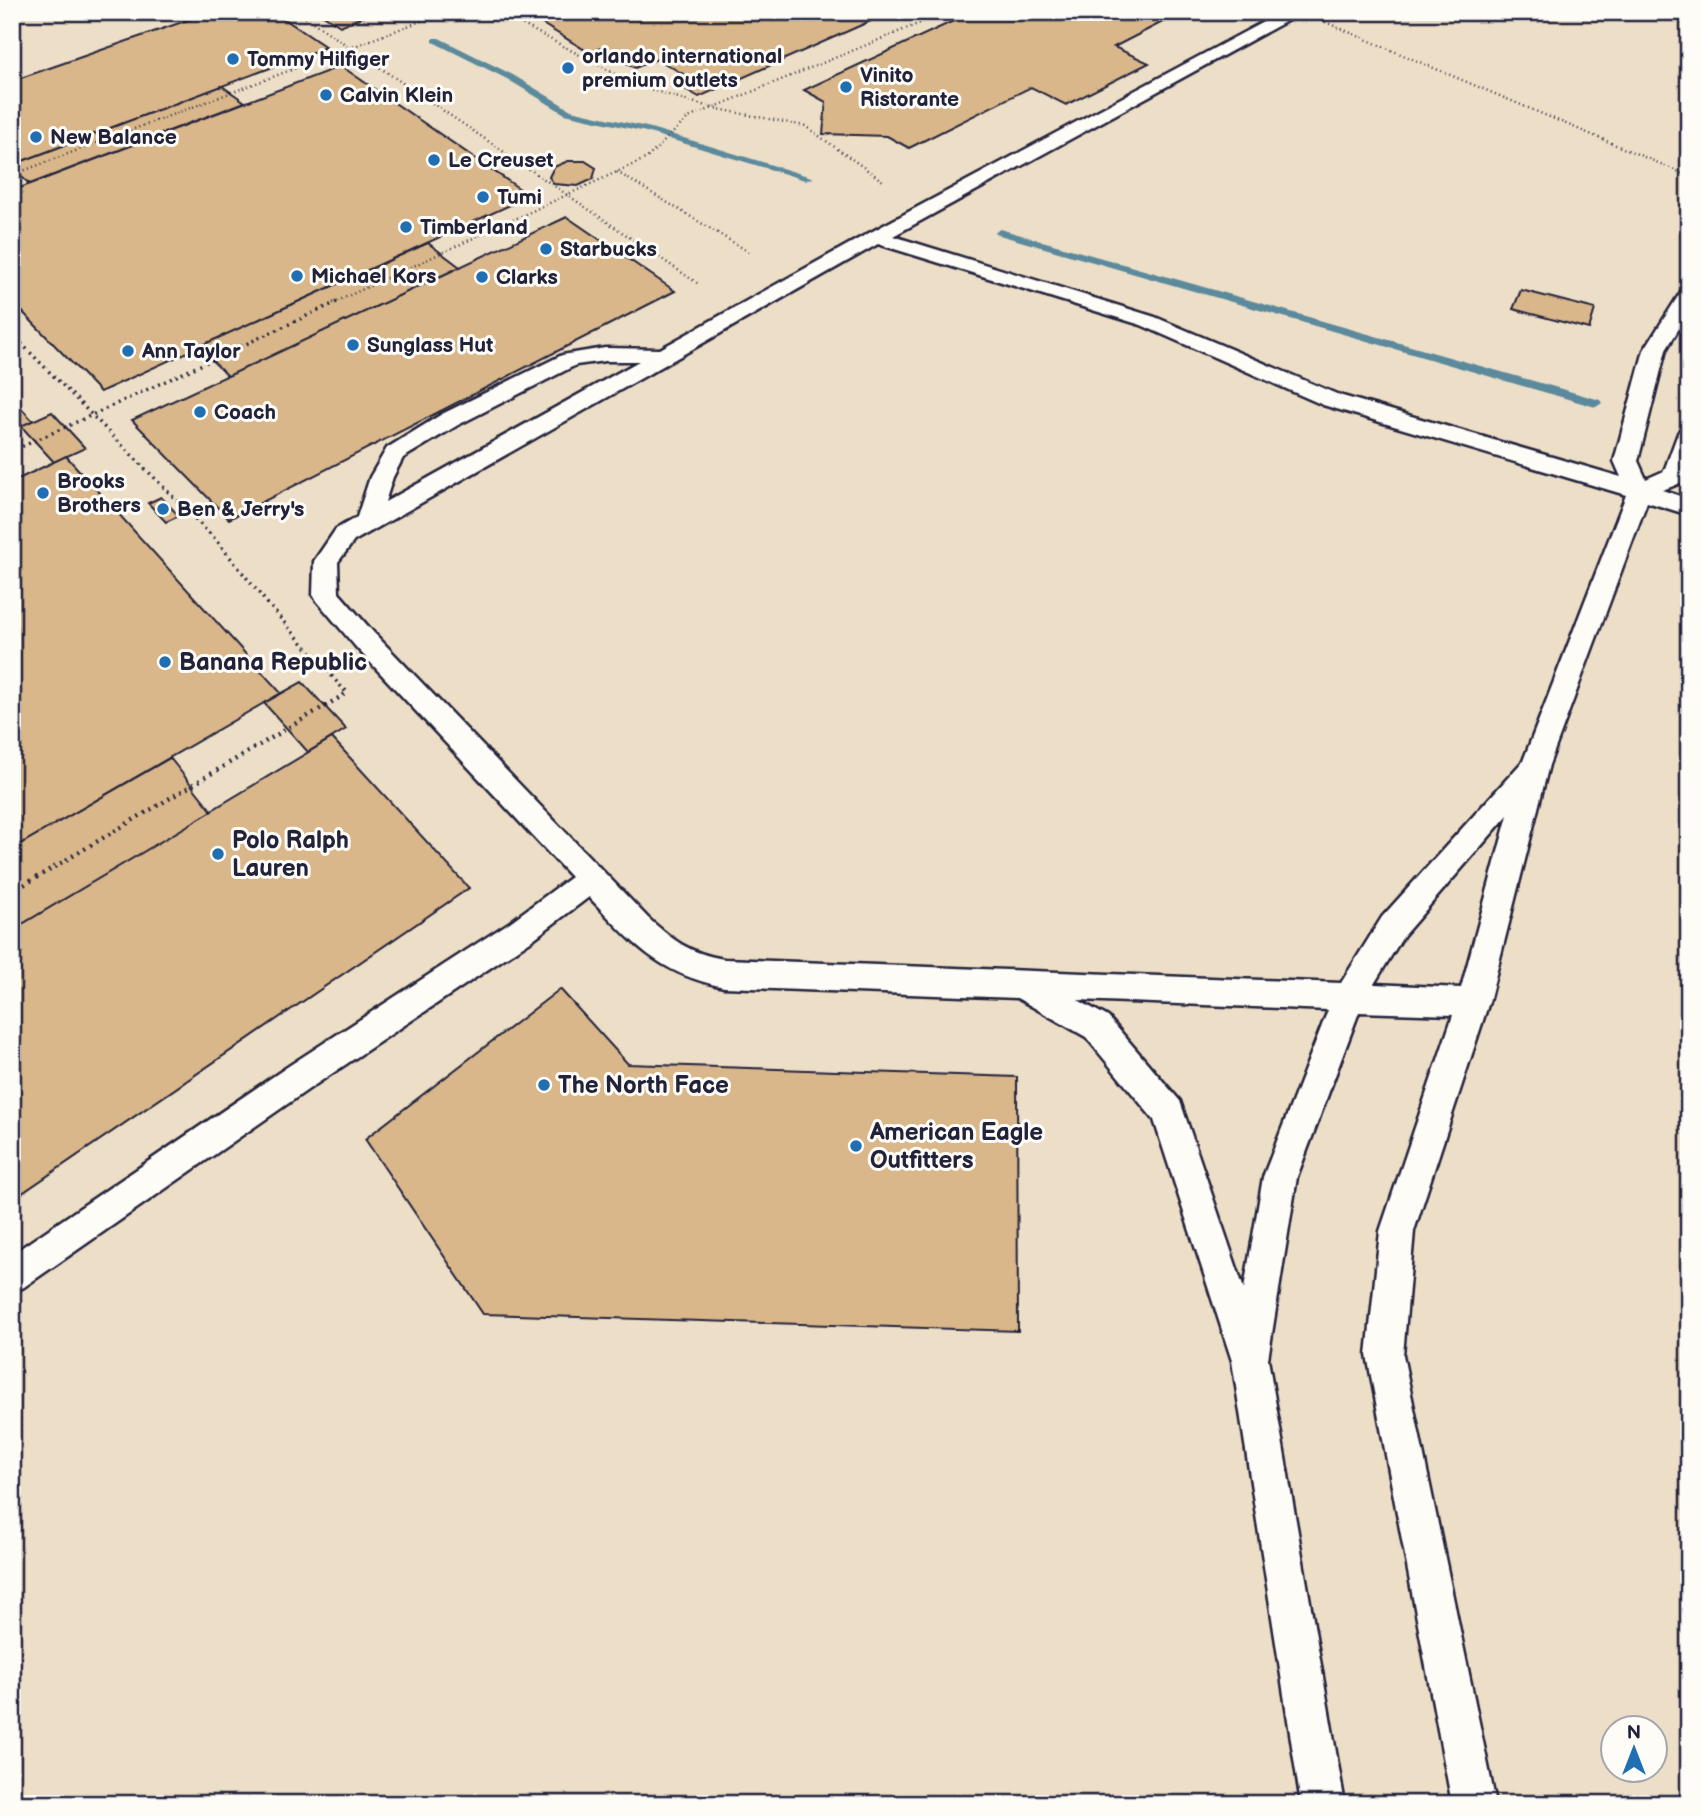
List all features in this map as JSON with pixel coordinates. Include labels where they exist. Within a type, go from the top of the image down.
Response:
[{"type":"lane","points":[[1295,12],[876,237],[345,535],[326,561],[326,595],[364,639],[637,927],[671,956],[691,967],[724,973],[1472,1002]]},
{"type":"lane","points":[[876,237],[1148,321],[1331,400],[1689,507]]},
{"type":"lane","points":[[1474,1804],[1385,1355],[1396,1231],[1472,1002],[1535,765],[1639,491],[1626,461],[1656,350],[1689,294]]},
{"type":"lane","points":[[368,522],[380,480],[395,452],[428,431],[566,361],[615,352],[665,356]]},
{"type":"lane","points":[[1639,491],[1674,476],[1689,433]]},
{"type":"lane","points":[[1250,1361],[1280,1177],[1348,999],[1393,926],[1535,765]]},
{"type":"lane","points":[[12,1275],[298,1078],[521,932],[592,878]]},
{"type":"lane","points":[[1022,986],[1097,1027],[1168,1112],[1250,1361],[1324,1804]]},
{"type":"path","points":[[298,12],[699,285]]},
{"type":"path","points":[[12,175],[445,12]]},
{"type":"path","points":[[499,12],[638,86],[713,108],[805,126],[883,181]]},
{"type":"path","points":[[12,451],[647,158],[688,118],[947,12]]},
{"type":"path","points":[[1322,21],[1689,176]]},
{"type":"path","points":[[617,172],[749,252]]},
{"type":"path","points":[[12,334],[217,541],[267,603],[347,693],[12,892]]},
{"type":"shaded area","name":"orlando international premium outlets","points":[[12,12],[1689,12],[1689,1804],[12,1804]]},
{"type":"building","points":[[211,12],[274,12],[326,47],[12,165],[12,81]]},
{"type":"building","points":[[319,12],[375,12],[340,26]]},
{"type":"building","points":[[523,12],[891,12],[699,97],[678,85],[692,79],[657,59],[635,68],[601,48],[590,53]]},
{"type":"building","points":[[973,12],[1182,12],[1114,47],[1149,63],[1066,105],[1031,87],[909,148],[887,136],[823,134],[826,102],[804,90]]},
{"type":"building","points":[[341,66],[530,196],[100,392],[12,301],[12,191]]},
{"type":"building","points":[[222,86],[245,102],[30,184],[12,169],[12,165]]},
{"type":"building","points":[[568,161],[585,161],[596,168],[593,179],[578,186],[554,184],[549,177],[554,167]]},
{"type":"building","points":[[567,217],[675,291],[229,519],[132,420]]},
{"type":"building","points":[[428,243],[460,267],[228,376],[198,347]]},
{"type":"building","points":[[1521,290],[1595,309],[1589,329],[1513,309]]},
{"type":"building","points":[[12,398],[33,421],[12,431]]},
{"type":"building","points":[[52,412],[85,448],[54,462],[21,426]]},
{"type":"building","points":[[66,456],[281,693],[12,849],[12,482]]},
{"type":"building","name":"Ben & Jerry's","points":[[161,497],[179,516],[166,522],[148,503]]},
{"type":"building","points":[[302,682],[346,729],[308,752],[264,703]]},
{"type":"building","points":[[332,738],[469,888],[12,1200],[12,930]]},
{"type":"building","points":[[170,758],[212,811],[12,930],[12,849]]},
{"type":"building","points":[[560,989],[628,1064],[1017,1077],[1018,1331],[483,1314],[365,1139]]},
{"type":"waterway","points":[[436,40],[510,77],[568,112],[648,130],[809,178]]},
{"type":"waterway","points":[[1000,232],[1596,403]]},
{"type":"place","name":"Tommy Hilfiger","points":[[233,59]]},
{"type":"place","name":"orlando international premium outlets","points":[[568,68]]},
{"type":"place","name":"Vinito Ristorante","points":[[846,87]]},
{"type":"place","name":"Calvin Klein","points":[[326,95]]},
{"type":"place","name":"New Balance","points":[[36,137]]},
{"type":"place","name":"Le Creuset","points":[[434,160]]},
{"type":"place","name":"Tumi","points":[[483,197]]},
{"type":"place","name":"Timberland","points":[[406,227]]},
{"type":"place","name":"Starbucks","points":[[546,249]]},
{"type":"place","name":"Michael Kors","points":[[297,276]]},
{"type":"place","name":"Clarks","points":[[482,277]]},
{"type":"place","name":"Sunglass Hut","points":[[353,345]]},
{"type":"place","name":"Ann Taylor","points":[[128,351]]},
{"type":"place","name":"Coach","points":[[200,412]]},
{"type":"place","name":"Brooks Brothers","points":[[43,493]]},
{"type":"place","name":"Ben & Jerry's","points":[[163,509]]},
{"type":"place","name":"Banana Republic","points":[[165,662]]},
{"type":"place","name":"Polo Ralph Lauren","points":[[218,854]]},
{"type":"place","name":"The North Face","points":[[544,1085]]},
{"type":"place","name":"American Eagle Outfitters","points":[[856,1146]]}]
